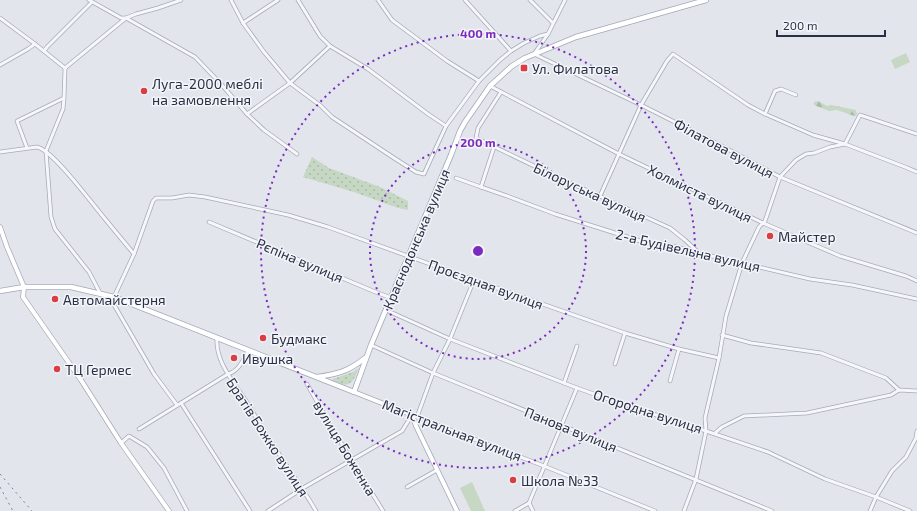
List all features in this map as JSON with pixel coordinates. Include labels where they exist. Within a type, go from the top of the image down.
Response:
[{"type":"main road","name":"Краснодонська вулиця","points":[[354,392],[366,357],[460,131],[490,86],[512,66],[525,58],[576,37],[706,0]]},
{"type":"main road","points":[[0,291],[24,287],[71,287],[100,294],[114,298],[248,351]]},
{"type":"main road","name":"Магістральная вулиця","points":[[248,351],[354,392]]},
{"type":"main road","points":[[316,377],[332,375],[345,371],[366,357]]},
{"type":"street","points":[[100,294],[89,272],[55,230],[51,217],[46,151],[63,109],[65,68],[126,18],[181,0]]},
{"type":"street","points":[[231,0],[243,23],[264,52],[290,83],[321,106],[338,121],[416,172],[424,174],[446,126],[479,81],[511,51],[524,43],[548,34]]},
{"type":"street","points":[[243,23],[278,0]]},
{"type":"street","points":[[298,0],[320,36],[330,46],[368,69],[446,126]]},
{"type":"street","points":[[378,0],[392,20],[447,61],[479,81]]},
{"type":"street","points":[[465,0],[511,51]]},
{"type":"street","points":[[530,0],[553,23]]},
{"type":"street","points":[[534,54],[548,34],[565,0]]},
{"type":"street","points":[[44,51],[93,1],[121,18],[126,18],[195,57],[247,114],[264,130],[297,154]]},
{"type":"street","points":[[0,18],[65,68]]},
{"type":"street","points":[[0,65],[28,50],[35,44]]},
{"type":"street","points":[[247,114],[290,83],[330,46]]},
{"type":"street","name":"Філатова вулиця","points":[[534,54],[641,105],[780,177],[917,233]]},
{"type":"street","points":[[600,196],[641,105],[666,61],[673,54],[748,105],[764,114],[813,135],[845,144],[906,166],[917,172]]},
{"type":"street","name":"Холмиста вулиця","points":[[490,86],[619,154],[763,223],[840,256],[906,276],[917,282]]},
{"type":"street","points":[[764,114],[775,91],[781,89],[796,95]]},
{"type":"street","name":"Білоруська вулиця","points":[[501,92],[478,128],[476,138],[555,176],[670,228],[699,253]]},
{"type":"street","points":[[26,148],[17,120],[64,98]]},
{"type":"street","points":[[845,144],[860,115],[917,134]]},
{"type":"street","points":[[684,511],[696,479],[706,431],[705,418],[719,358],[722,335],[732,294],[742,263],[759,227],[765,221],[780,177],[796,160],[806,154],[845,144]]},
{"type":"street","points":[[0,152],[37,147],[46,151],[62,167],[134,254],[113,303],[154,374],[179,404],[250,511]]},
{"type":"street","points":[[481,187],[494,147]]},
{"type":"street","name":"2-а Будівельна вулиця","points":[[456,178],[554,214],[653,245],[661,242],[699,253],[810,279],[852,285],[917,299]]},
{"type":"street","name":"Проєздная вулиця","points":[[134,254],[152,201],[156,198],[172,198],[189,195],[205,197],[288,215],[328,227],[625,333],[679,349],[719,358]]},
{"type":"street","name":"Рєпіна вулиця","points":[[209,222],[391,298]]},
{"type":"street","points":[[0,227],[24,287],[23,297],[121,443],[169,511]]},
{"type":"street","points":[[268,511],[303,488],[402,431],[414,416],[450,339],[474,280]]},
{"type":"street","name":"Огородна вулиця","points":[[386,310],[450,339],[564,383],[625,405],[715,433],[768,452],[825,479],[910,511]]},
{"type":"street","points":[[615,364],[625,333]]},
{"type":"street","points":[[722,335],[751,343],[821,353],[886,378],[899,390]]},
{"type":"street","name":"Братів Божко вулиця","points":[[217,338],[216,346],[219,358],[228,374],[303,488],[316,511]]},
{"type":"street","name":"Панова вулиця","points":[[371,345],[433,373],[561,426],[696,479],[772,511]]},
{"type":"street","points":[[564,383],[577,346]]},
{"type":"street","points":[[670,381],[679,349]]},
{"type":"street","points":[[139,429],[228,374],[233,373],[239,367],[248,351]]},
{"type":"street","name":"вулиця Боженка","points":[[307,384],[351,461],[383,511]]},
{"type":"street","points":[[515,511],[529,503],[578,388]]},
{"type":"street","points":[[715,433],[722,427],[744,416],[807,413],[890,395],[899,390],[917,391]]},
{"type":"street","name":"Магістральная вулиця","points":[[354,392],[655,511]]},
{"type":"street","points":[[414,416],[416,426],[457,511]]},
{"type":"street","points":[[870,511],[876,497],[892,471],[906,457],[916,438],[917,431]]},
{"type":"street","points":[[121,443],[129,436],[147,447],[164,468],[187,511]]},
{"type":"street","points":[[406,487],[437,470]]},
{"type":"street","points":[[529,503],[533,511]]},
{"type":"green space","points":[[906,53],[910,62],[895,69],[891,60]]},
{"type":"green space","points":[[818,101],[827,106],[831,105],[856,110],[857,115],[854,116],[837,110],[829,111],[814,105],[814,102]]},
{"type":"green space","points":[[312,157],[329,168],[380,187],[408,201],[408,210],[303,177]]},
{"type":"green space","points":[[359,368],[350,383],[343,384],[332,380],[353,372]]},
{"type":"green space","points":[[472,482],[485,511],[471,511],[460,488]]},
{"type":"railway","points":[[0,474],[32,511]]},
{"type":"railway","points":[[0,487],[13,511]]},
{"type":"place","name":"Ул. Филатова","points":[[524,68]]},
{"type":"place","name":"Луга-2000 меблі на замовлення","points":[[144,91]]},
{"type":"place","name":"Майстер","points":[[770,236]]},
{"type":"place","name":"Автомайстерня","points":[[55,299]]},
{"type":"place","name":"Будмакс","points":[[263,338]]},
{"type":"place","name":"Ивушка","points":[[234,358]]},
{"type":"place","name":"ТЦ Гермес","points":[[57,369]]},
{"type":"place","name":"Школа №33","points":[[513,480]]}]
